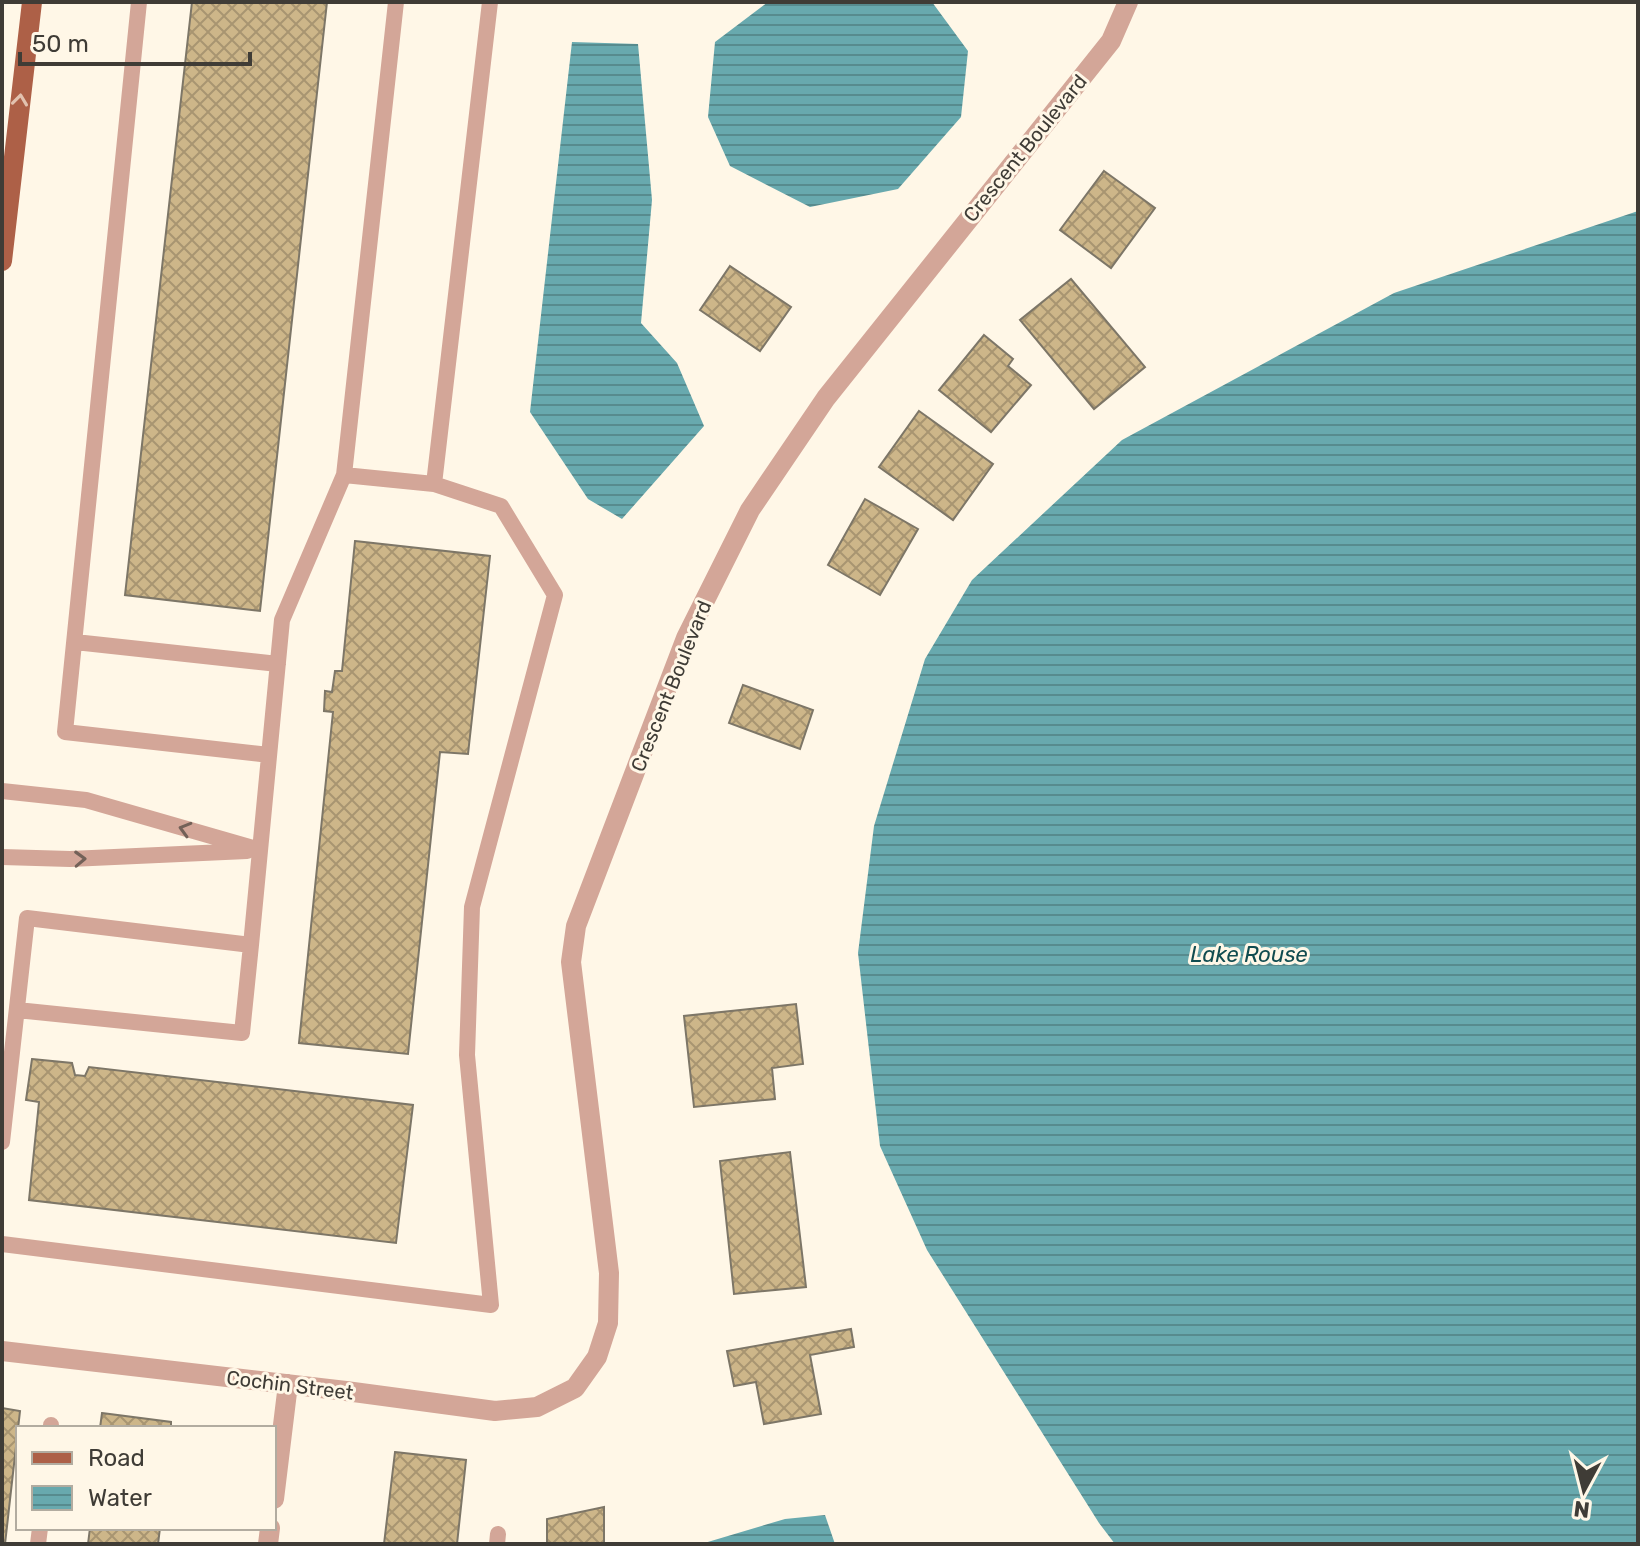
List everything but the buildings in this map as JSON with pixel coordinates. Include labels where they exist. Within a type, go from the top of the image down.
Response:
[{"type":"main road","points":[[2,261],[32,2]]},
{"type":"street","name":"Crescent Boulevard","points":[[575,1388],[597,1357],[608,1323],[609,1273],[571,962],[576,926],[686,638],[750,510],[826,398],[1111,41],[1128,2]]},
{"type":"street","name":"Cochin Street","points":[[2,1351],[495,1411],[537,1407],[575,1388]]},
{"type":"street","points":[[276,1483],[288,1384]]},
{"type":"lane","points":[[139,2],[65,732],[269,755]]},
{"type":"lane","points":[[17,1010],[242,1033],[282,620],[344,475],[396,2]]},
{"type":"lane","points":[[434,484],[490,2]]},
{"type":"lane","points":[[2,1244],[491,1305],[467,1055],[472,907],[555,595],[501,506],[434,484],[344,475]]},
{"type":"lane","points":[[75,642],[278,664]]},
{"type":"lane","points":[[2,791],[86,800],[260,850]]},
{"type":"lane","points":[[2,857],[70,859],[260,850]]},
{"type":"lane","points":[[2,1142],[27,918],[251,945]]},
{"type":"water","points":[[768,2],[932,2],[968,51],[961,117],[898,189],[810,207],[730,166],[708,117],[715,42]]},
{"type":"water","points":[[572,42],[638,44],[652,200],[641,323],[677,363],[704,426],[622,519],[588,499],[530,412]]},
{"type":"water","name":"Lake Rouse","points":[[1638,211],[1638,1544],[1115,1544],[927,1250],[880,1146],[858,953],[874,826],[925,659],[972,580],[1122,440],[1394,293]]},
{"type":"water","points":[[825,1515],[835,1544],[701,1544],[785,1519]]}]
